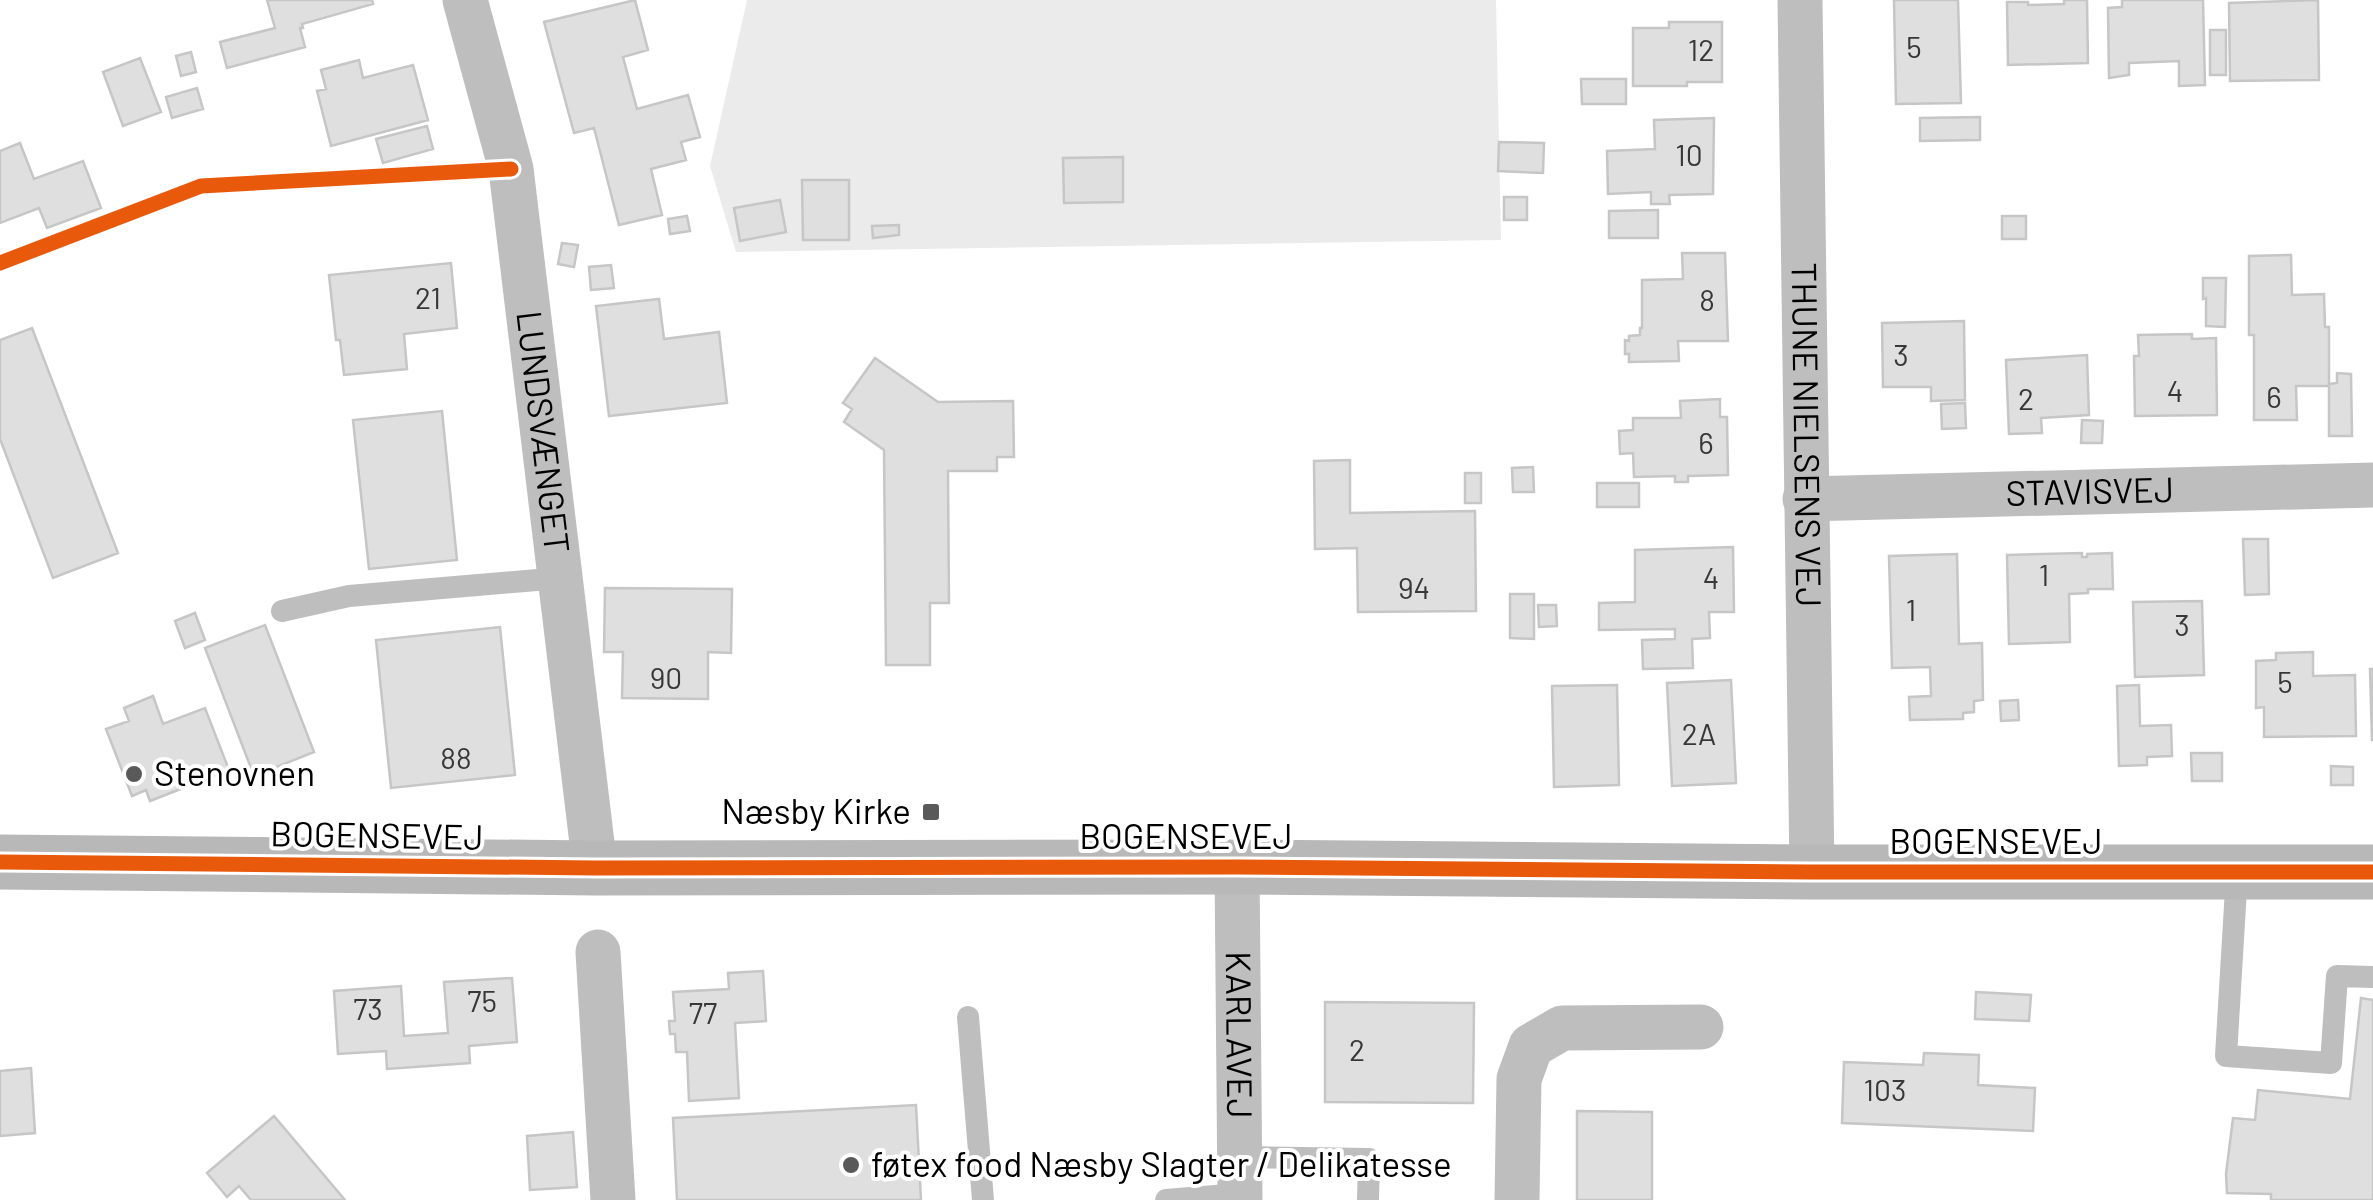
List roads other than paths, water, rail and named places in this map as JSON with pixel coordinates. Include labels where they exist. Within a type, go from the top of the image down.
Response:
[{"type":"street","name":"LUNDSVÆNGET","points":[[465,0],[511,169],[596,868]]},
{"type":"street","name":"THUNE NIELSENS VEJ","points":[[1800,0],[1812,872]]},
{"type":"street","name":"STAVISVEJ","points":[[1805,499],[2373,485]]},
{"type":"street","name":"BOGENSEVEJ","points":[[0,862],[596,868],[2373,872]]},
{"type":"street","name":"KARLAVEJ","points":[[1237,867],[1240,1184]]},
{"type":"street","points":[[598,952],[613,1200]]},
{"type":"street","points":[[1517,1200],[1519,1079],[1531,1046],[1562,1028],[1701,1027]]},
{"type":"lane","points":[[282,611],[350,596],[560,578]]},
{"type":"lane","points":[[2237,872],[2226,1056],[2331,1063],[2336,976],[2373,977]]},
{"type":"lane","points":[[968,1017],[983,1200]]},
{"type":"lane","points":[[1166,1200],[1369,1159],[1368,1200]]},
{"type":"place","name":"Stenovnen","points":[[134,774]]},
{"type":"place","name":"Næsby Kirke","points":[[931,812]]},
{"type":"place","name":"føtex food Næsby Slagter / Delikatesse","points":[[851,1165]]}]
